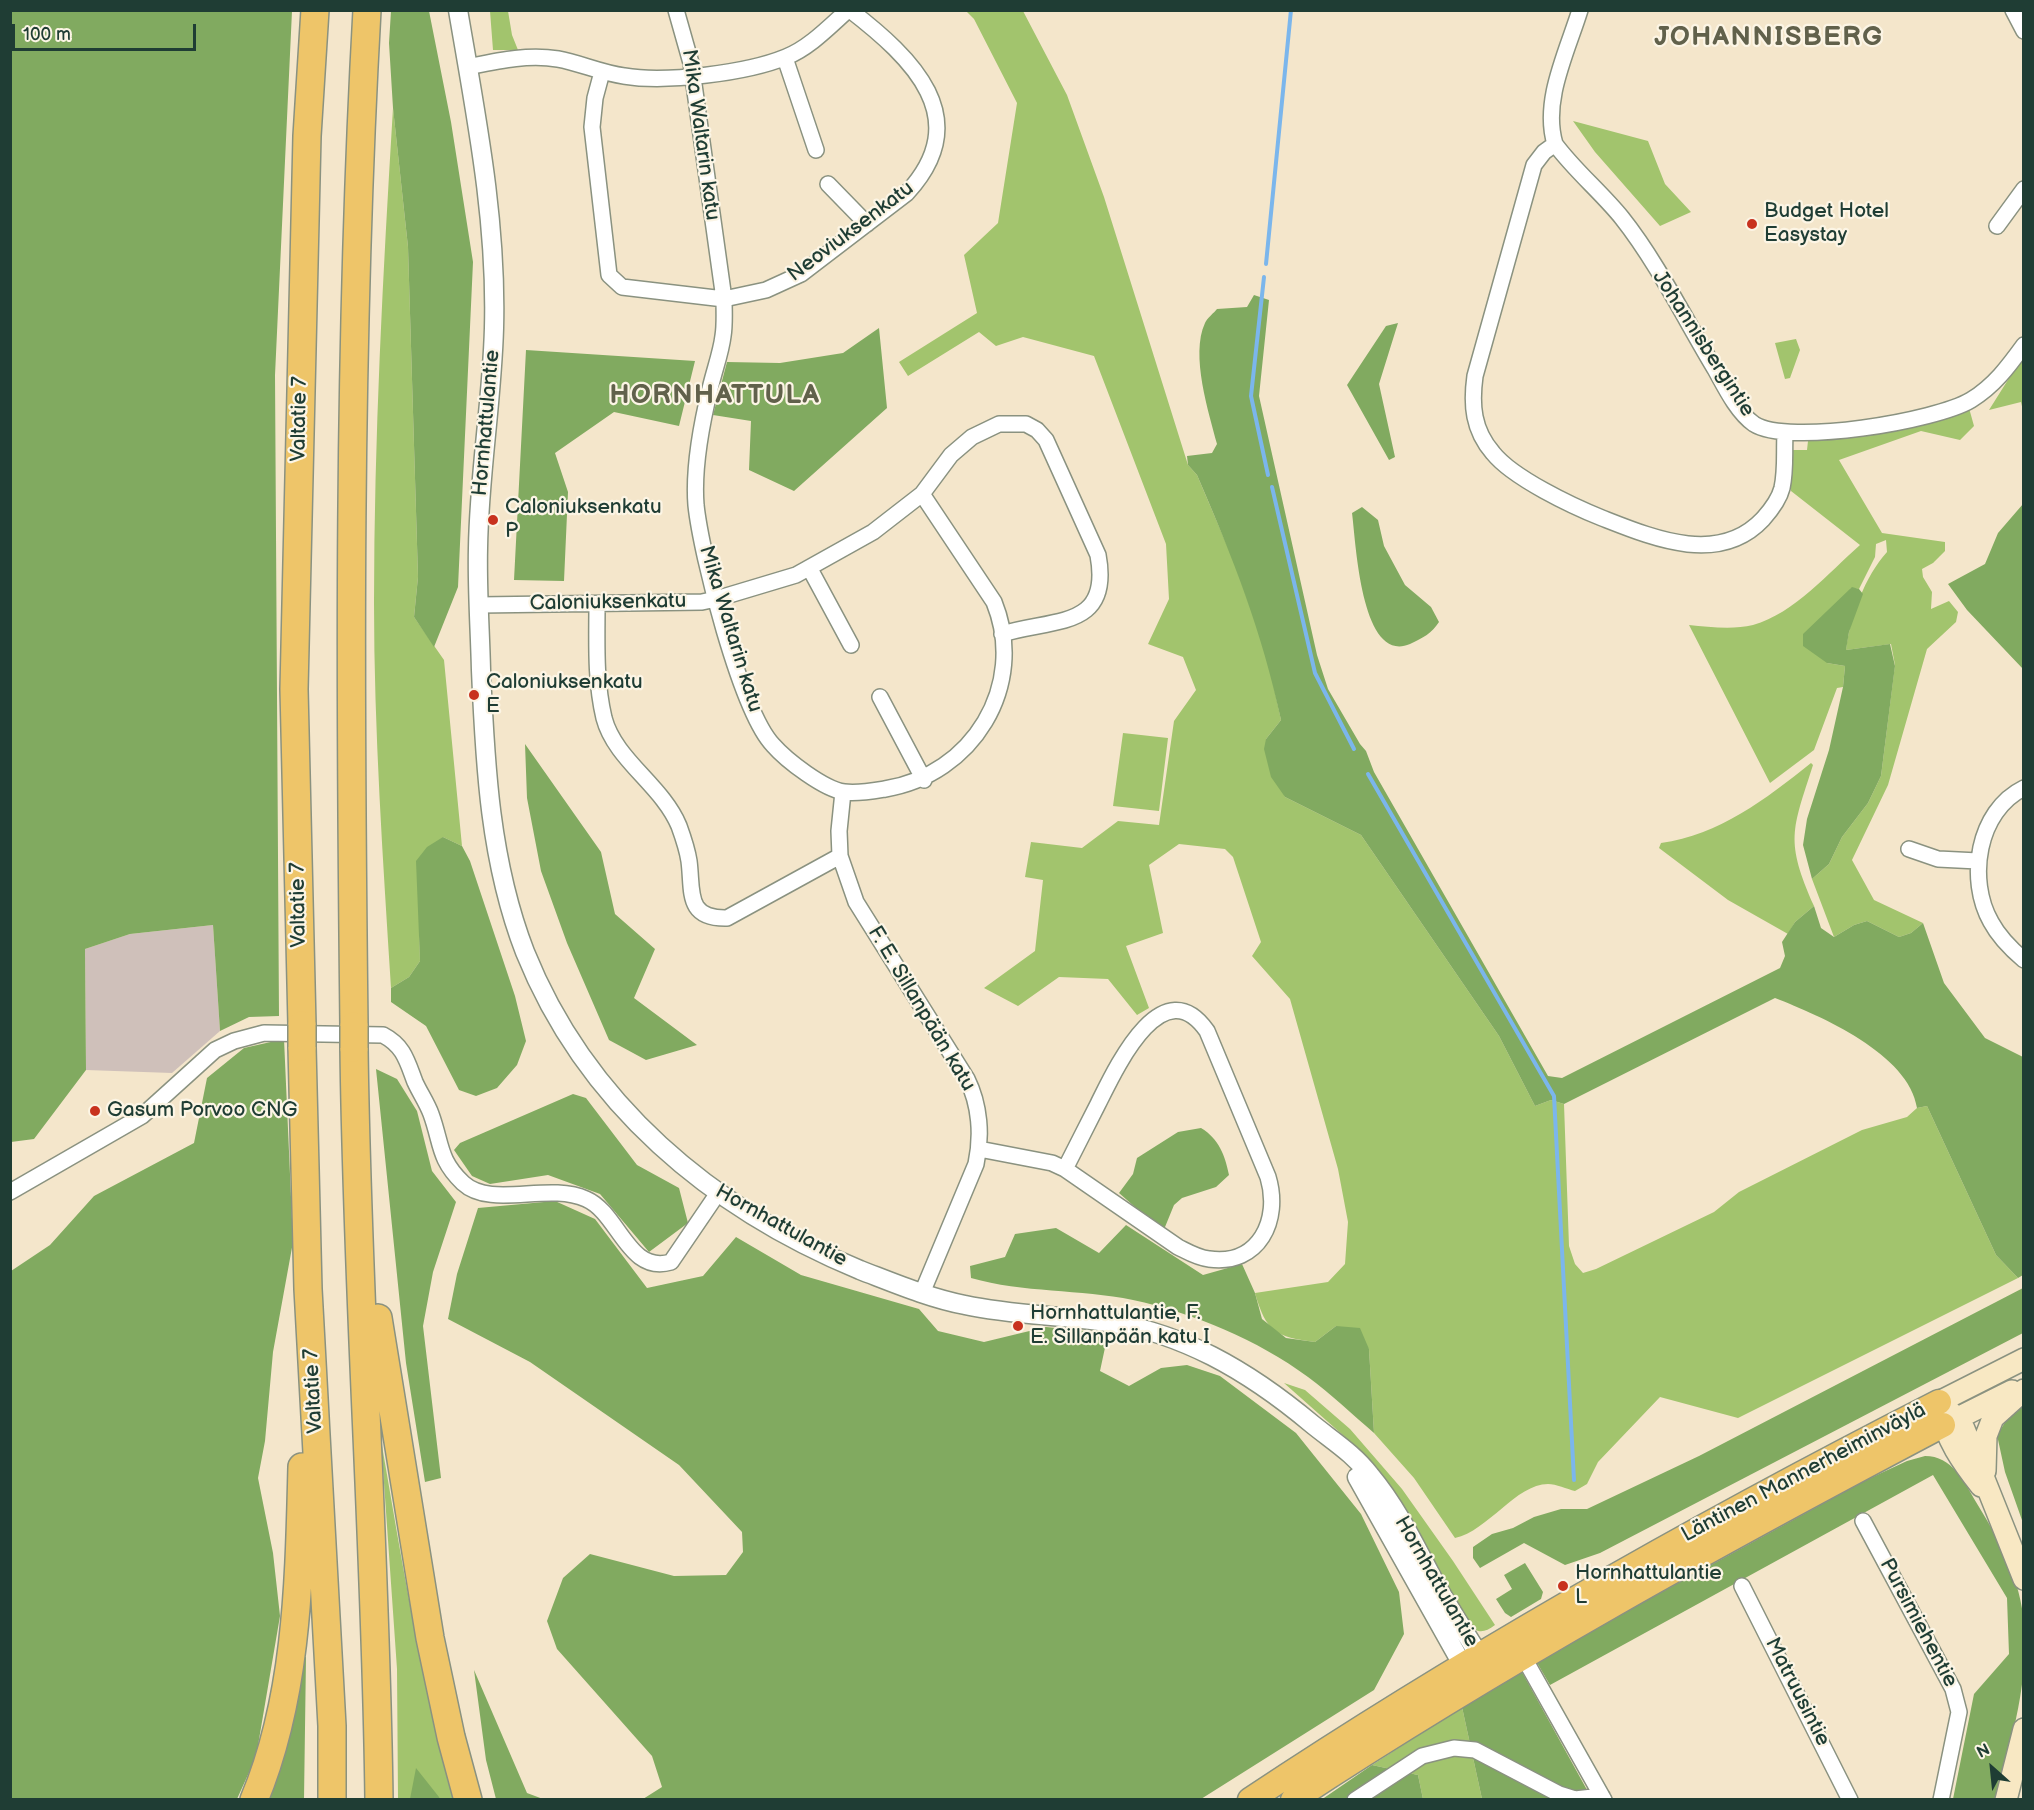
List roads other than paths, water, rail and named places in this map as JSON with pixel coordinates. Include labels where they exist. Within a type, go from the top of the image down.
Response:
[{"type":"highway","name":"Valtatie 7","points":[[315,10],[307,136],[294,689],[308,1289],[332,1726],[332,1800]]},
{"type":"highway","points":[[367,10],[360,135],[350,687],[355,1155],[378,1677],[379,1800]]},
{"type":"highway","points":[[355,1155],[370,1240],[381,1350],[430,1638],[468,1800]]},
{"type":"highway","points":[[254,1800],[276,1734],[289,1669],[299,1565],[308,1289]]},
{"type":"main road","name":"Läntinen Mannerheiminväylä","points":[[1293,1800],[1483,1679],[1946,1415],[2024,1359]]},
{"type":"main road","name":"Läntinen Mannerheiminväylä","points":[[1250,1800],[1470,1659],[1718,1518],[1946,1415],[2024,1385]]},
{"type":"main road","points":[[2024,1390],[1993,1418],[1986,1436],[1984,1474],[1989,1496],[2012,1545],[2024,1579]]},
{"type":"main road","points":[[1946,1415],[1984,1474]]},
{"type":"main road","points":[[1946,1415],[1961,1462],[1989,1496]]},
{"type":"main road","points":[[2006,1800],[2024,1729]]},
{"type":"street","name":"Hornhattulantie","points":[[458,10],[490,200],[495,281],[494,332],[478,550],[484,743],[490,807],[498,858],[526,953],[552,1005],[598,1080],[651,1139],[718,1193],[828,1256],[922,1293],[964,1305],[1122,1324],[1209,1355],[1262,1385],[1351,1453],[1372,1477],[1400,1519],[1470,1659],[1483,1679]]},
{"type":"street","name":"Mika Waltarin katu","points":[[676,10],[688,46],[724,299],[723,336],[705,410],[695,485],[700,528],[716,599],[751,710],[772,745],[809,775],[843,792]]},
{"type":"street","points":[[467,67],[513,58],[535,57],[558,59],[602,72],[643,78],[692,76],[748,68],[785,58],[824,32],[849,10]]},
{"type":"street","name":"Neoviuksenkatu","points":[[602,72],[592,127],[609,275],[622,287],[724,299],[766,290],[787,282],[907,193],[921,178],[934,150],[936,120],[926,87],[909,62],[882,35],[849,10]]},
{"type":"street","points":[[1580,10],[1551,109],[1550,126],[1556,144],[1544,152],[1534,165],[1475,376],[1472,397],[1474,418],[1479,431],[1503,464],[1552,495],[1583,510],[1672,540],[1710,547],[1742,536],[1757,526],[1772,508],[1781,491],[1784,475],[1785,434]]},
{"type":"street","points":[[2013,10],[2024,31]]},
{"type":"street","points":[[785,58],[816,150]]},
{"type":"street","name":"Johannisbergintie","points":[[1556,144],[1632,232],[1740,409],[1755,425],[1785,434],[1800,434],[1927,417],[1951,410],[1990,386],[2004,374],[2024,345]]},
{"type":"street","points":[[828,184],[867,224]]},
{"type":"street","points":[[1997,226],[2024,189]]},
{"type":"street","name":"Caloniuksenkatu","points":[[479,605],[702,602],[810,569],[873,532],[922,495],[951,455],[972,437],[999,424],[1026,424],[1037,430],[1046,440],[1098,555],[1101,571],[1099,589],[1096,601],[1084,613],[1072,619],[1002,634]]},
{"type":"street","points":[[843,792],[885,789],[924,780],[956,758],[970,743],[990,714],[1000,682],[1002,634],[1000,618],[994,602],[922,495]]},
{"type":"street","points":[[810,569],[851,645]]},
{"type":"street","points":[[597,604],[597,679],[604,720],[617,743],[671,808],[687,851],[691,895],[702,913],[711,918],[727,918],[840,856]]},
{"type":"street","points":[[880,697],[924,780]]},
{"type":"street","points":[[2024,788],[2004,803],[1993,817],[1978,861],[1981,896],[1990,921],[2006,944],[2024,960]]},
{"type":"street","name":"F. E. Sillanpään katu","points":[[843,792],[839,831],[840,856],[856,902],[875,936],[967,1079],[976,1104],[980,1149],[976,1164],[922,1293]]},
{"type":"street","points":[[1909,849],[1938,859],[1978,861]]},
{"type":"street","points":[[980,1149],[1052,1163],[1065,1169],[1178,1247],[1197,1257],[1224,1259],[1248,1250],[1266,1232],[1271,1219],[1273,1194],[1268,1177],[1207,1031],[1192,1015],[1181,1011],[1170,1012],[1150,1022],[1126,1050],[1065,1169]]},
{"type":"street","points":[[10,1192],[142,1116],[215,1050],[234,1041],[264,1033],[285,1033],[383,1035],[396,1042],[409,1061],[420,1095],[430,1112],[437,1140],[448,1166],[464,1184],[475,1192],[490,1195],[556,1191],[586,1198],[600,1207],[643,1260],[654,1265],[671,1262],[718,1193]]},
{"type":"street","name":"Pursimiehentie","points":[[1863,1521],[1953,1689],[1958,1703],[1959,1712],[1941,1800]]},
{"type":"street","name":"Matruusintie","points":[[1742,1586],[1850,1800]]},
{"type":"street","points":[[1355,1800],[1422,1756],[1454,1748],[1475,1750],[1559,1794],[1575,1799],[1603,1798],[1528,1665]]},
{"type":"waterway","points":[[1266,264],[1291,10]]},
{"type":"waterway","points":[[1264,277],[1251,396],[1268,475]]},
{"type":"waterway","points":[[1272,487],[1315,673],[1354,749]]},
{"type":"waterway","points":[[1368,774],[1554,1096],[1574,1480]]},
{"type":"place","name":"Budget Hotel Easystay","points":[[1752,224]]},
{"type":"place","name":"Caloniuksenkatu P","points":[[493,520]]},
{"type":"place","name":"Caloniuksenkatu E","points":[[474,695]]},
{"type":"place","name":"Gasum Porvoo CNG","points":[[95,1111]]},
{"type":"place","name":"Hornhattulantie, F. E. Sillanpään katu I","points":[[1018,1326]]},
{"type":"place","name":"Hornhattulantie L","points":[[1563,1586]]},
{"type":"district","name":"JOHANNISBERG","points":[[1769,38]]},
{"type":"district","name":"HORNHATTULA","points":[[715,396]]}]
